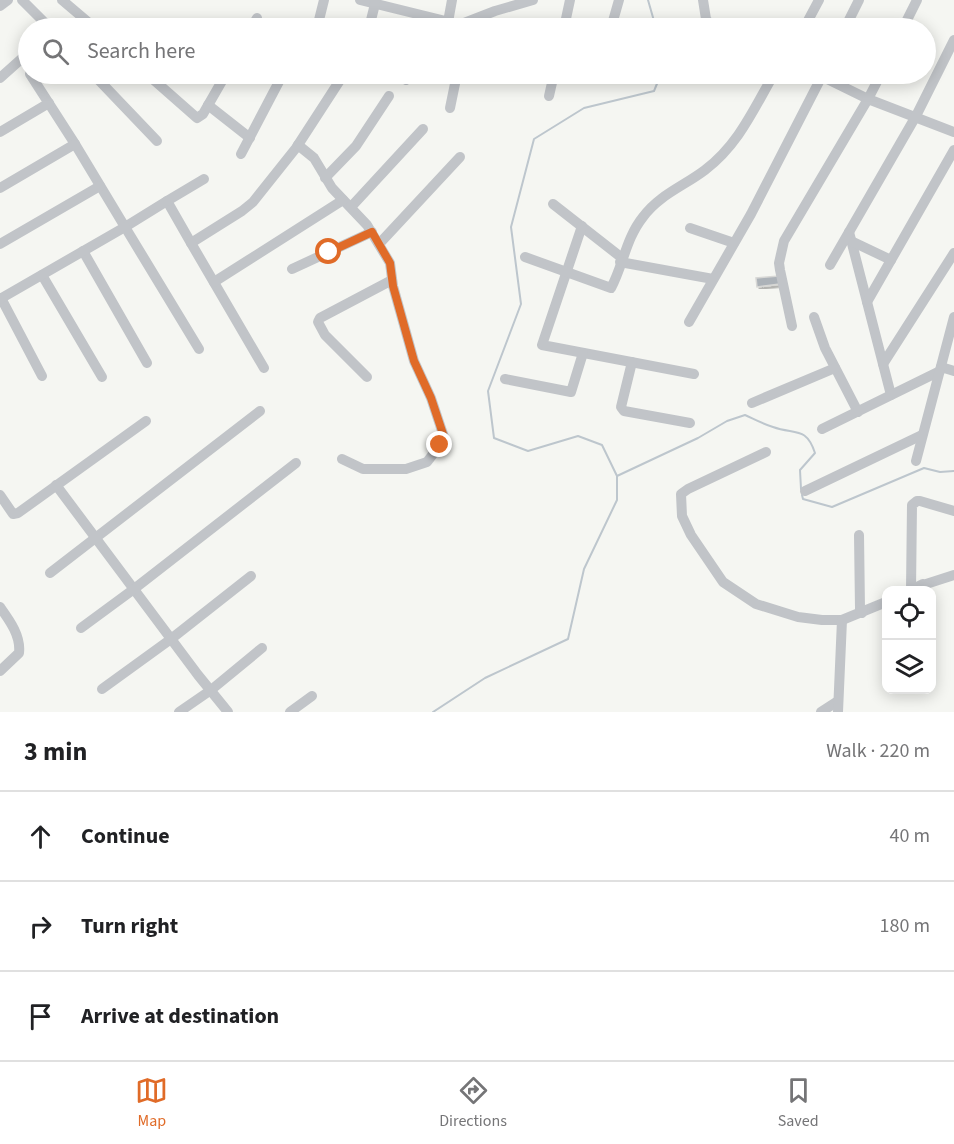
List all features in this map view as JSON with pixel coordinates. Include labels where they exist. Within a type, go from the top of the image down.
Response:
[{"type":"street","points":[[0,6],[8,0]]},
{"type":"street","points":[[22,0],[41,18]]},
{"type":"street","points":[[62,0],[83,18]]},
{"type":"street","points":[[320,18],[324,0]]},
{"type":"street","points":[[360,0],[431,18]]},
{"type":"street","points":[[452,0],[460,18]]},
{"type":"street","points":[[480,18],[495,11],[533,0]]},
{"type":"street","points":[[566,18],[570,0]]},
{"type":"street","points":[[614,18],[619,0]]},
{"type":"street","points":[[703,0],[706,18]]},
{"type":"street","points":[[809,18],[819,0]]},
{"type":"street","points":[[850,18],[859,0]]},
{"type":"street","points":[[908,18],[917,0]]},
{"type":"street","points":[[372,18],[375,4]]},
{"type":"street","points":[[936,76],[954,40]]},
{"type":"street","points":[[0,78],[18,63]]},
{"type":"street","points":[[36,84],[199,349]]},
{"type":"street","points":[[103,84],[157,141]]},
{"type":"street","points":[[158,84],[197,118],[203,114],[220,84]]},
{"type":"street","points":[[241,154],[278,84]]},
{"type":"street","points":[[191,243],[242,211],[253,201],[298,145],[338,84]]},
{"type":"street","points":[[450,108],[455,84]]},
{"type":"street","points":[[549,96],[552,84]]},
{"type":"street","points":[[525,257],[610,288],[638,223],[650,207],[704,171],[736,141],[768,84]]},
{"type":"street","points":[[688,322],[751,214],[815,84]]},
{"type":"street","points":[[839,84],[868,99],[954,132]]},
{"type":"street","points":[[792,326],[779,263],[784,241],[875,84]]},
{"type":"street","points":[[830,265],[850,237],[932,84]]},
{"type":"street","points":[[326,178],[356,146],[389,96]]},
{"type":"street","points":[[0,132],[49,103]]},
{"type":"street","points":[[208,105],[250,138]]},
{"type":"street","points":[[214,282],[347,204],[423,129]]},
{"type":"street","points":[[0,188],[75,144]]},
{"type":"street","points":[[298,145],[314,158],[326,178],[372,232],[390,263],[392,280],[414,361],[431,398],[444,437],[427,462],[406,468],[363,469],[342,459]]},
{"type":"street","points":[[867,302],[954,150]]},
{"type":"street","points":[[379,244],[460,157]]},
{"type":"street","points":[[42,376],[1,299],[204,178]]},
{"type":"street","points":[[0,244],[100,186]]},
{"type":"street","points":[[167,201],[264,368]]},
{"type":"street","points":[[553,204],[621,260],[713,279]]},
{"type":"street","points":[[582,226],[542,345],[694,374]]},
{"type":"street","points":[[690,228],[734,243]]},
{"type":"street","points":[[292,269],[372,232]]},
{"type":"street","points":[[850,237],[891,260]]},
{"type":"street","points":[[850,237],[891,395]]},
{"type":"street","points":[[82,251],[147,363]]},
{"type":"street","points":[[883,364],[954,253]]},
{"type":"street","points":[[42,275],[102,377]]},
{"type":"street","points":[[367,377],[325,335],[318,322],[320,318],[392,280]]},
{"type":"street","points":[[813,317],[835,368],[858,411]]},
{"type":"street","points":[[915,461],[954,317]]},
{"type":"street","points":[[505,379],[571,392],[583,353]]},
{"type":"street","points":[[632,362],[621,407],[624,411],[690,423]]},
{"type":"street","points":[[752,403],[835,368]]},
{"type":"street","points":[[822,429],[940,369],[954,370]]},
{"type":"street","points":[[50,573],[260,411]]},
{"type":"street","points":[[0,495],[13,514],[18,513],[146,421]]},
{"type":"street","points":[[805,491],[922,435]]},
{"type":"street","points":[[766,452],[681,494],[682,516],[691,535],[723,582],[756,604],[798,617],[842,620],[882,604]]},
{"type":"street","points":[[81,628],[296,463]]},
{"type":"street","points":[[56,485],[228,712]]},
{"type":"street","points":[[911,586],[912,505],[920,501],[954,511]]},
{"type":"street","points":[[859,535],[860,609],[862,613]]},
{"type":"street","points":[[918,586],[954,575]]},
{"type":"street","points":[[102,689],[171,639],[251,576]]},
{"type":"street","points":[[0,608],[14,629],[20,647],[19,653],[0,671]]},
{"type":"street","points":[[821,712],[838,706],[842,620]]},
{"type":"street","points":[[179,712],[211,690],[262,648]]},
{"type":"street","points":[[290,712],[312,696]]},
{"type":"building","points":[[779,276],[780,284],[757,287],[756,278]]},
{"type":"waterway","points":[[648,0],[653,18]]},
{"type":"waterway","points":[[433,712],[485,678],[568,639],[584,569],[617,500],[617,476],[602,445],[578,436],[528,451],[494,438],[488,391],[521,304],[511,227],[534,139],[584,108],[654,91],[657,84]]},
{"type":"waterway","points":[[617,476],[698,438],[727,421],[745,415],[769,426],[804,435],[812,444],[815,453],[800,470],[801,489]]},
{"type":"waterway","points":[[802,495],[803,499],[832,507],[924,468],[940,472],[954,471]]},
{"type":"route","points":[[329,252],[372,232],[390,263],[393,286],[414,361],[431,398],[444,437],[440,445]]}]
